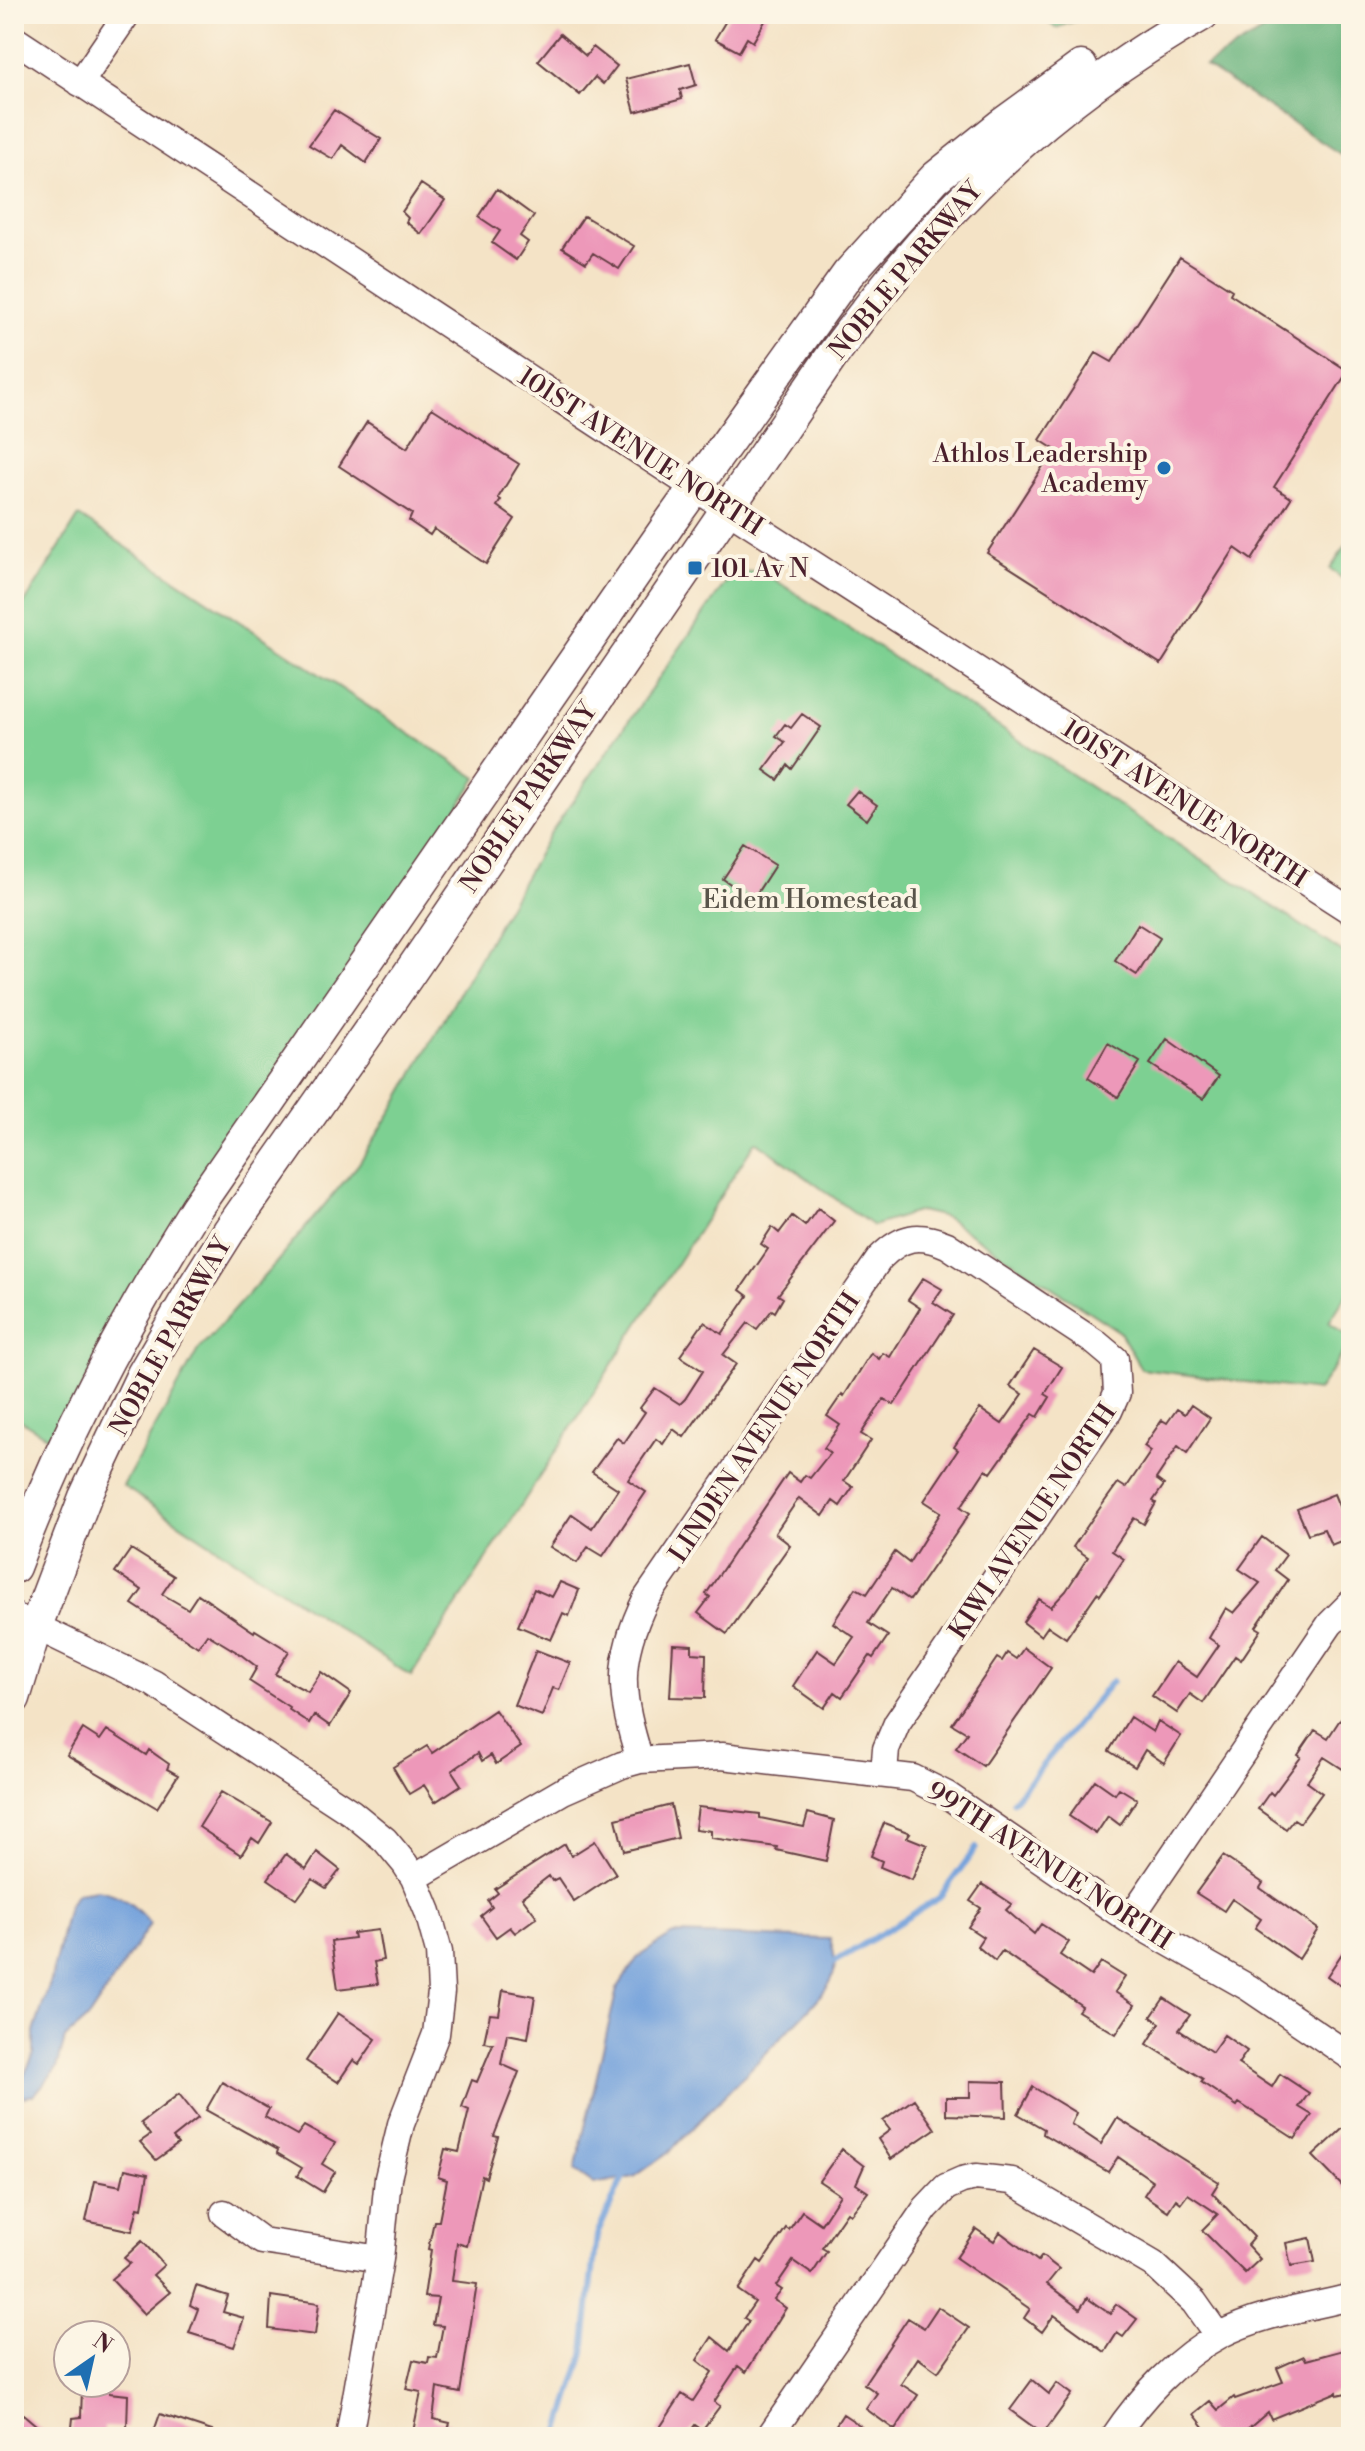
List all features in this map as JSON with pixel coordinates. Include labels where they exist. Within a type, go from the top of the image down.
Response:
[{"type":"main road","name":"NOBLE PARKWAY","points":[[14,1567],[96,1379],[152,1278],[196,1208],[509,752],[848,274],[935,178],[1000,126],[1076,70],[1174,14]]},
{"type":"main road","name":"NOBLE PARKWAY","points":[[14,1698],[25,1621],[143,1374],[195,1285],[863,312],[986,173],[1039,125],[1144,49],[1203,14]]},
{"type":"street","points":[[80,83],[127,14]]},
{"type":"street","name":"101ST AVENUE NORTH","points":[[14,39],[695,488],[1351,911]]},
{"type":"street","name":"LINDEN AVENUE NORTH","points":[[640,1760],[625,1701],[622,1674],[625,1648],[634,1622],[646,1599],[880,1258],[893,1244],[910,1238],[929,1238],[947,1245],[1028,1298]]},
{"type":"street","name":"KIWI AVENUE NORTH","points":[[884,1773],[886,1749],[897,1723],[1109,1411],[1117,1393],[1115,1359],[1028,1298]]},
{"type":"street","points":[[1129,1920],[1330,1624],[1351,1603]]},
{"type":"street","points":[[25,1621],[153,1683],[318,1790],[385,1840],[414,1878],[428,1912],[439,1952],[441,1992],[436,2034],[401,2124],[388,2178],[380,2259],[349,2437]]},
{"type":"street","name":"99TH AVENUE NORTH","points":[[414,1878],[563,1791],[640,1760],[722,1756],[913,1778],[932,1786],[1129,1920],[1237,1981],[1351,2057]]},
{"type":"street","points":[[769,2437],[926,2208],[946,2187],[962,2180],[976,2177],[1012,2181],[1153,2264],[1194,2302],[1218,2336]]},
{"type":"street","points":[[224,2213],[262,2241],[380,2259]]},
{"type":"street","points":[[1114,2437],[1148,2392],[1218,2336],[1248,2323],[1351,2297]]},
{"type":"green space","points":[[1035,14],[1093,14],[1056,28]]},
{"type":"green space","points":[[1291,14],[1351,14],[1351,161],[1205,66]]},
{"type":"green space","points":[[79,516],[477,778],[52,1440],[14,1416],[14,620]]},
{"type":"green space","points":[[1351,538],[1351,585],[1330,569]]},
{"type":"green space","name":"Eidem Homestead","points":[[760,570],[1351,958],[1351,1288],[1329,1322],[1351,1341],[1318,1391],[1141,1369],[1120,1332],[945,1217],[920,1211],[873,1226],[756,1141],[411,1676],[123,1486],[198,1350],[358,1165],[395,1106],[549,835],[731,575]]},
{"type":"water","points":[[97,1890],[126,1901],[150,1924],[89,2017],[65,2038],[57,2068],[34,2095],[24,2097],[17,2090],[34,2054],[34,2032],[51,1980],[68,1906],[77,1893]]},
{"type":"water","points":[[673,1934],[830,1939],[835,1962],[832,1978],[808,2010],[668,2153],[634,2177],[594,2184],[575,2170],[617,1989],[638,1957]]},
{"type":"building","points":[[730,14],[769,14],[753,42],[747,38],[739,52],[715,39]]},
{"type":"building","points":[[560,34],[586,56],[593,47],[617,66],[603,84],[595,77],[580,95],[538,61]]},
{"type":"building","points":[[690,63],[696,85],[680,90],[682,99],[635,112],[626,79]]},
{"type":"building","points":[[334,110],[381,139],[366,163],[342,145],[333,159],[309,145]]},
{"type":"building","points":[[421,184],[445,200],[421,234],[406,222],[408,218],[402,212]]},
{"type":"building","points":[[497,189],[534,216],[520,236],[528,242],[516,260],[492,243],[500,231],[479,217]]},
{"type":"building","points":[[584,216],[634,246],[619,269],[593,253],[586,263],[562,248]]},
{"type":"building","name":"Athlos Leadership Academy","points":[[1180,257],[1232,290],[1230,294],[1348,371],[1274,487],[1291,498],[1252,560],[1235,548],[1161,664],[987,553],[1054,449],[1040,440],[1096,353],[1112,362]]},
{"type":"building","points":[[432,408],[519,464],[498,498],[501,500],[497,506],[515,519],[486,564],[434,529],[430,535],[409,521],[412,514],[339,466],[367,422],[407,448]]},
{"type":"building","points":[[802,714],[821,727],[792,769],[788,765],[778,780],[764,770],[785,742],[776,736],[785,724],[791,728]]},
{"type":"building","points":[[857,791],[877,805],[867,820],[846,804]]},
{"type":"building","points":[[745,846],[775,865],[753,899],[723,879]]},
{"type":"building","points":[[1138,924],[1160,938],[1137,975],[1115,961]]},
{"type":"building","points":[[1167,1039],[1219,1076],[1203,1099],[1150,1064]]},
{"type":"building","points":[[1108,1043],[1140,1062],[1118,1097],[1088,1078]]},
{"type":"building","points":[[818,1208],[834,1221],[778,1295],[783,1298],[775,1312],[772,1310],[757,1329],[748,1323],[723,1355],[736,1364],[684,1437],[673,1429],[663,1444],[656,1439],[628,1480],[646,1492],[603,1556],[588,1547],[577,1563],[550,1547],[572,1514],[592,1528],[618,1489],[592,1472],[617,1438],[624,1443],[645,1412],[640,1408],[655,1388],[680,1404],[685,1399],[703,1371],[680,1356],[704,1322],[722,1334],[748,1296],[740,1290],[768,1249],[761,1244],[772,1227],[779,1233],[792,1216],[805,1226]]},
{"type":"building","points":[[923,1278],[942,1289],[933,1302],[953,1315],[894,1405],[884,1399],[861,1434],[871,1440],[844,1481],[853,1487],[840,1506],[833,1501],[823,1516],[799,1498],[775,1533],[790,1545],[727,1634],[698,1613],[710,1597],[706,1594],[788,1473],[800,1482],[805,1475],[810,1478],[830,1453],[824,1448],[840,1425],[827,1416],[842,1394],[844,1396],[871,1353],[879,1359],[883,1353],[890,1357],[920,1308],[908,1300]]},
{"type":"building","points":[[1034,1350],[1062,1367],[1045,1394],[1050,1397],[1038,1417],[1033,1414],[991,1473],[986,1469],[961,1507],[970,1513],[910,1600],[892,1588],[868,1623],[888,1636],[842,1697],[835,1692],[824,1708],[793,1686],[817,1650],[836,1663],[854,1637],[833,1623],[856,1588],[867,1594],[895,1552],[909,1563],[941,1512],[924,1501],[958,1450],[954,1447],[980,1409],[1002,1424],[1023,1394],[1010,1386]]},
{"type":"building","points":[[1191,1405],[1210,1418],[1187,1453],[1178,1446],[1156,1479],[1164,1485],[1153,1501],[1156,1503],[1144,1524],[1134,1518],[1112,1551],[1124,1559],[1066,1638],[1048,1626],[1041,1636],[1023,1622],[1039,1599],[1051,1607],[1066,1591],[1088,1557],[1073,1547],[1118,1483],[1126,1488],[1151,1451],[1144,1446],[1162,1420],[1167,1423],[1177,1409],[1185,1414]]},
{"type":"building","points":[[1334,1494],[1343,1516],[1351,1513],[1351,1537],[1331,1545],[1324,1529],[1308,1534],[1297,1509]]},
{"type":"building","points":[[1262,1537],[1286,1555],[1275,1570],[1288,1580],[1256,1627],[1261,1630],[1241,1660],[1235,1656],[1203,1703],[1190,1694],[1177,1713],[1152,1696],[1175,1662],[1197,1677],[1219,1645],[1209,1638],[1226,1608],[1234,1613],[1260,1583],[1239,1569]]},
{"type":"building","points":[[131,1549],[174,1576],[162,1594],[188,1609],[198,1594],[254,1632],[289,1651],[275,1674],[308,1692],[321,1672],[351,1693],[330,1726],[314,1715],[309,1723],[249,1681],[257,1667],[240,1654],[207,1634],[198,1647],[132,1604],[142,1590],[115,1572]]},
{"type":"building","points":[[560,1582],[579,1590],[569,1616],[563,1613],[551,1640],[518,1626],[534,1589],[552,1597]]},
{"type":"building","points":[[673,1644],[692,1645],[692,1653],[706,1654],[705,1698],[670,1697]]},
{"type":"building","points":[[1024,1648],[1051,1668],[983,1766],[956,1748],[967,1733],[952,1724],[997,1658],[1002,1661],[1007,1653],[1016,1659]]},
{"type":"building","points":[[536,1650],[570,1663],[559,1690],[553,1688],[542,1716],[514,1705]]},
{"type":"building","points":[[495,1710],[521,1747],[496,1764],[491,1755],[482,1761],[478,1753],[452,1771],[461,1785],[435,1802],[424,1785],[409,1794],[393,1767],[427,1746],[432,1753]]},
{"type":"building","points":[[1130,1717],[1153,1732],[1158,1721],[1181,1736],[1164,1763],[1145,1750],[1135,1767],[1109,1751]]},
{"type":"building","points":[[1341,1718],[1351,1724],[1351,1763],[1346,1771],[1324,1757],[1307,1782],[1322,1793],[1300,1823],[1294,1819],[1286,1829],[1258,1809],[1270,1792],[1273,1795],[1301,1757],[1298,1755],[1315,1730],[1328,1738]]},
{"type":"building","points":[[83,1729],[100,1740],[107,1730],[146,1755],[149,1750],[169,1764],[167,1769],[178,1775],[157,1808],[67,1755]]},
{"type":"building","points":[[1095,1780],[1115,1794],[1119,1788],[1137,1799],[1120,1825],[1108,1816],[1096,1834],[1069,1816]]},
{"type":"building","points":[[221,1792],[272,1822],[259,1843],[252,1838],[241,1855],[199,1827]]},
{"type":"building","points":[[671,1805],[678,1838],[624,1851],[616,1819]]},
{"type":"building","points":[[698,1807],[760,1814],[760,1818],[804,1827],[808,1813],[834,1820],[826,1861],[776,1850],[777,1847],[711,1838],[711,1831],[695,1829]]},
{"type":"building","points":[[884,1823],[910,1833],[907,1837],[927,1845],[912,1880],[880,1867],[882,1861],[871,1856]]},
{"type":"building","points":[[595,1841],[616,1874],[574,1902],[558,1878],[552,1881],[549,1876],[522,1897],[537,1917],[515,1933],[510,1927],[496,1937],[481,1916],[492,1907],[488,1901],[498,1893],[495,1889],[565,1844],[571,1856]]},
{"type":"building","points":[[317,1852],[340,1870],[326,1888],[312,1879],[297,1899],[268,1879],[286,1854],[306,1869]]},
{"type":"building","points":[[1223,1856],[1263,1883],[1260,1888],[1318,1929],[1299,1959],[1255,1928],[1261,1919],[1232,1899],[1224,1911],[1196,1893]]},
{"type":"building","points":[[982,1884],[1012,1904],[1006,1910],[1034,1934],[1041,1924],[1069,1942],[1060,1955],[1091,1976],[1101,1962],[1125,1977],[1115,1992],[1135,2005],[1116,2034],[1078,2011],[1082,2006],[1002,1951],[995,1961],[977,1946],[983,1937],[968,1927],[981,1908],[970,1901]]},
{"type":"building","points":[[378,1930],[383,1960],[374,1962],[378,1984],[338,1989],[331,1941],[354,1938],[353,1933]]},
{"type":"building","points":[[1351,1940],[1351,1993],[1327,1976]]},
{"type":"building","points":[[503,1990],[535,1996],[528,2038],[507,2034],[501,2064],[519,2072],[494,2136],[498,2137],[486,2178],[482,2176],[467,2246],[457,2243],[452,2281],[477,2284],[460,2393],[437,2388],[433,2419],[450,2423],[446,2437],[412,2437],[421,2392],[406,2389],[413,2360],[428,2363],[429,2357],[437,2358],[443,2326],[433,2325],[438,2298],[424,2297],[431,2250],[428,2249],[434,2221],[439,2221],[447,2180],[438,2177],[445,2149],[459,2152],[469,2110],[462,2107],[472,2080],[477,2082],[493,2044],[484,2042],[490,2014],[499,2015]]},
{"type":"building","points":[[1164,1998],[1190,2015],[1179,2030],[1212,2052],[1224,2035],[1247,2051],[1238,2064],[1272,2087],[1280,2074],[1309,2093],[1299,2107],[1312,2115],[1295,2139],[1239,2103],[1237,2106],[1201,2082],[1203,2079],[1147,2044],[1160,2023],[1151,2017]]},
{"type":"building","points":[[338,2013],[376,2039],[359,2064],[353,2060],[338,2082],[306,2061]]},
{"type":"building","points":[[970,2081],[1005,2082],[1006,2117],[946,2115],[946,2097],[970,2097]]},
{"type":"building","points":[[222,2082],[269,2109],[265,2117],[297,2135],[304,2126],[335,2143],[322,2164],[335,2172],[323,2192],[297,2176],[302,2168],[277,2153],[278,2150],[206,2110]]},
{"type":"building","points":[[1033,2087],[1076,2113],[1071,2124],[1101,2144],[1117,2118],[1219,2182],[1212,2193],[1254,2237],[1247,2245],[1260,2259],[1245,2273],[1202,2230],[1218,2214],[1188,2194],[1181,2203],[1176,2199],[1168,2211],[1144,2195],[1153,2181],[1118,2157],[1108,2172],[1043,2134],[1044,2129],[1018,2114]]},
{"type":"building","points":[[179,2094],[198,2118],[173,2138],[178,2144],[156,2160],[140,2142],[150,2135],[141,2123]]},
{"type":"building","points":[[914,2099],[935,2129],[891,2159],[878,2139],[890,2130],[883,2121]]},
{"type":"building","points":[[1351,2121],[1351,2195],[1313,2156]]},
{"type":"building","points":[[842,2149],[864,2166],[856,2184],[868,2192],[851,2214],[847,2212],[822,2248],[827,2251],[812,2274],[793,2261],[776,2286],[782,2290],[774,2300],[786,2308],[746,2372],[738,2366],[714,2402],[720,2406],[702,2430],[695,2425],[686,2437],[665,2437],[657,2432],[682,2394],[693,2401],[712,2372],[697,2360],[712,2337],[729,2351],[749,2321],[744,2318],[755,2302],[738,2290],[758,2260],[762,2263],[802,2211],[821,2224],[840,2195],[819,2181]]},
{"type":"building","points":[[125,2169],[148,2174],[142,2208],[138,2207],[132,2231],[86,2221],[95,2181],[121,2186]]},
{"type":"building","points":[[976,2229],[994,2241],[1000,2232],[1038,2261],[1042,2256],[1059,2269],[1047,2284],[1080,2309],[1087,2298],[1110,2314],[1116,2304],[1137,2319],[1123,2337],[1117,2333],[1105,2352],[1054,2315],[1042,2332],[1024,2318],[1030,2309],[956,2258]]},
{"type":"building","points":[[1310,2238],[1315,2262],[1291,2266],[1286,2243]]},
{"type":"building","points":[[142,2241],[164,2265],[153,2275],[170,2292],[144,2314],[111,2279],[130,2263],[124,2258]]},
{"type":"building","points":[[196,2286],[228,2296],[223,2312],[244,2318],[234,2347],[189,2333],[198,2309],[190,2305]]},
{"type":"building","points":[[271,2296],[319,2303],[315,2335],[269,2329]]},
{"type":"building","points":[[938,2307],[969,2328],[938,2372],[918,2358],[901,2384],[918,2395],[895,2430],[866,2409],[877,2393],[864,2384],[908,2318],[924,2328]]},
{"type":"building","points":[[1351,2348],[1351,2392],[1337,2395],[1337,2392],[1271,2419],[1268,2412],[1239,2437],[1212,2437],[1194,2414],[1210,2401],[1218,2410],[1234,2397],[1283,2382],[1277,2368],[1304,2356],[1306,2360]]},
{"type":"building","points":[[1032,2380],[1049,2394],[1057,2383],[1072,2394],[1043,2434],[1010,2410]]},
{"type":"building","points":[[82,2399],[128,2399],[127,2428],[104,2427],[104,2437],[71,2437],[73,2418],[81,2417]]},
{"type":"building","points":[[23,2414],[50,2437],[14,2437],[14,2425]]},
{"type":"building","points":[[160,2414],[221,2434],[221,2437],[152,2437]]},
{"type":"building","points":[[843,2414],[861,2426],[853,2437],[828,2437]]},
{"type":"waterway","points":[[1013,1801],[1112,1681]]},
{"type":"waterway","points":[[833,1963],[939,1898],[976,1848]]},
{"type":"waterway","points":[[558,2437],[584,2353],[597,2235],[624,2175]]},
{"type":"place","name":"Athlos Leadership Academy","points":[[1164,468]]},
{"type":"place","name":"101 Av N","points":[[695,568]]}]
